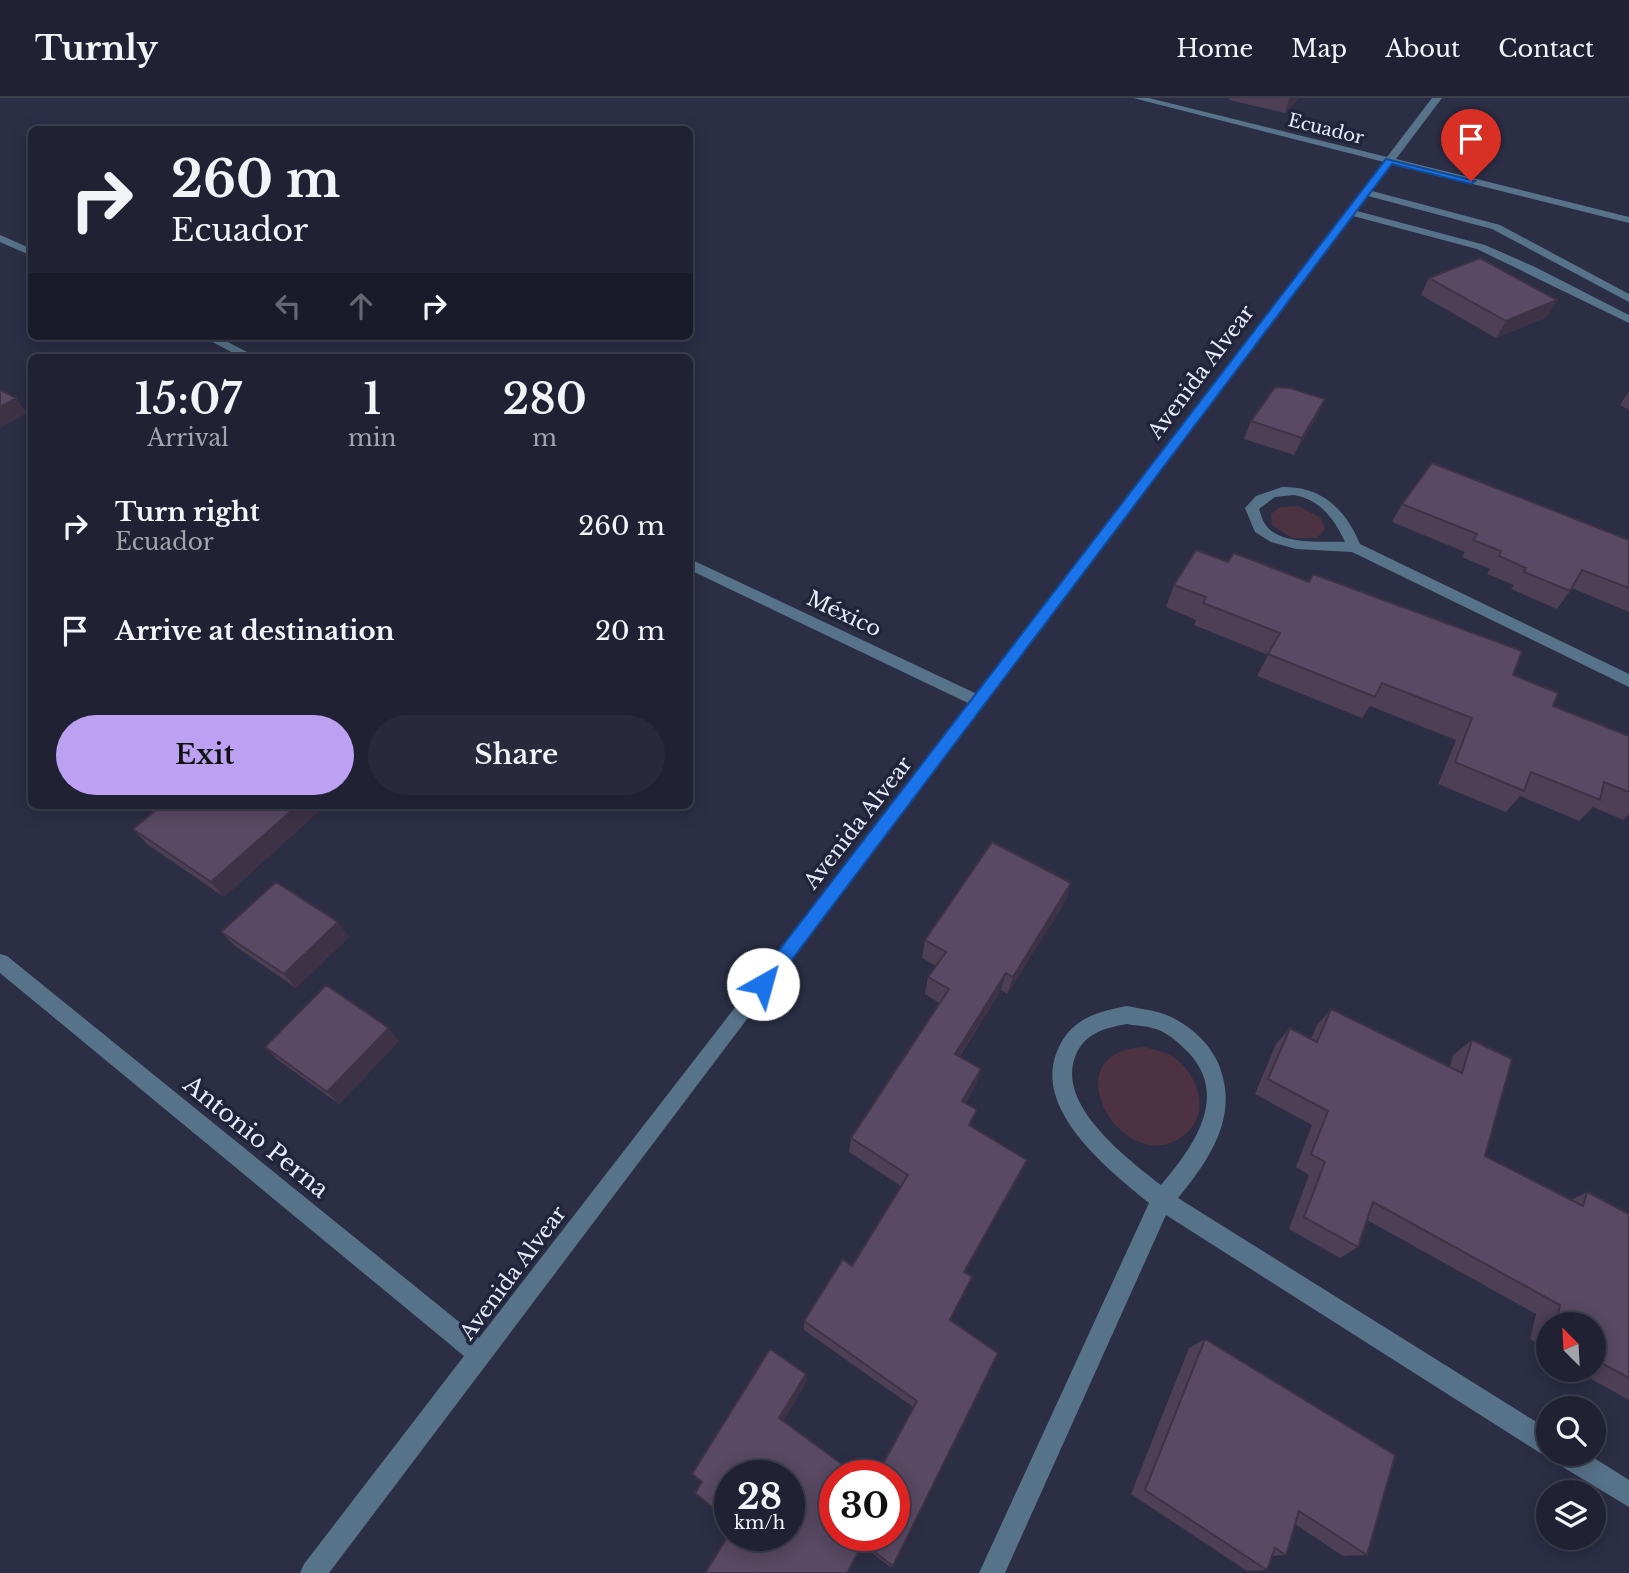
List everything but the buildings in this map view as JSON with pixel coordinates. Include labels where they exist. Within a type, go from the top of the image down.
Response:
[{"type":"street","name":"Ecuador","points":[[1138,98],[1629,220]]},
{"type":"street","name":"Avenida Alvear","points":[[313,1573],[980,702],[1437,98]]},
{"type":"street","points":[[1366,192],[1496,227],[1629,299]]},
{"type":"street","points":[[1351,212],[1481,247],[1531,269],[1629,320]]},
{"type":"street","points":[[0,238],[28,251]]},
{"type":"street","points":[[0,254],[16,246]]},
{"type":"street","points":[[215,340],[245,354]]},
{"type":"street","points":[[1354,547],[1335,511],[1321,499],[1305,492],[1273,492],[1259,498],[1252,508],[1260,529],[1276,539],[1296,544],[1354,547],[1629,681]]},
{"type":"street","name":"México","points":[[693,565],[980,702]]},
{"type":"street","name":"Antonio Perna","points":[[0,962],[480,1354]]},
{"type":"street","points":[[992,1573],[1162,1200],[1195,1160],[1214,1123],[1218,1090],[1209,1059],[1186,1036],[1161,1022],[1127,1015],[1095,1022],[1075,1037],[1060,1059],[1063,1091],[1081,1124],[1114,1161],[1162,1200],[1536,1436]]},
{"type":"street","points":[[1585,1466],[1629,1494]]},
{"type":"shaded area","points":[[1298,506],[1321,518],[1325,529],[1317,538],[1292,538],[1272,525],[1271,514],[1280,507]]},
{"type":"shaded area","points":[[1145,1047],[1175,1058],[1184,1066],[1191,1075],[1199,1097],[1197,1118],[1192,1128],[1183,1136],[1160,1145],[1138,1142],[1119,1129],[1105,1110],[1098,1089],[1101,1069],[1116,1054]]},
{"type":"route","points":[[763,984],[1390,161],[1471,181]]}]
